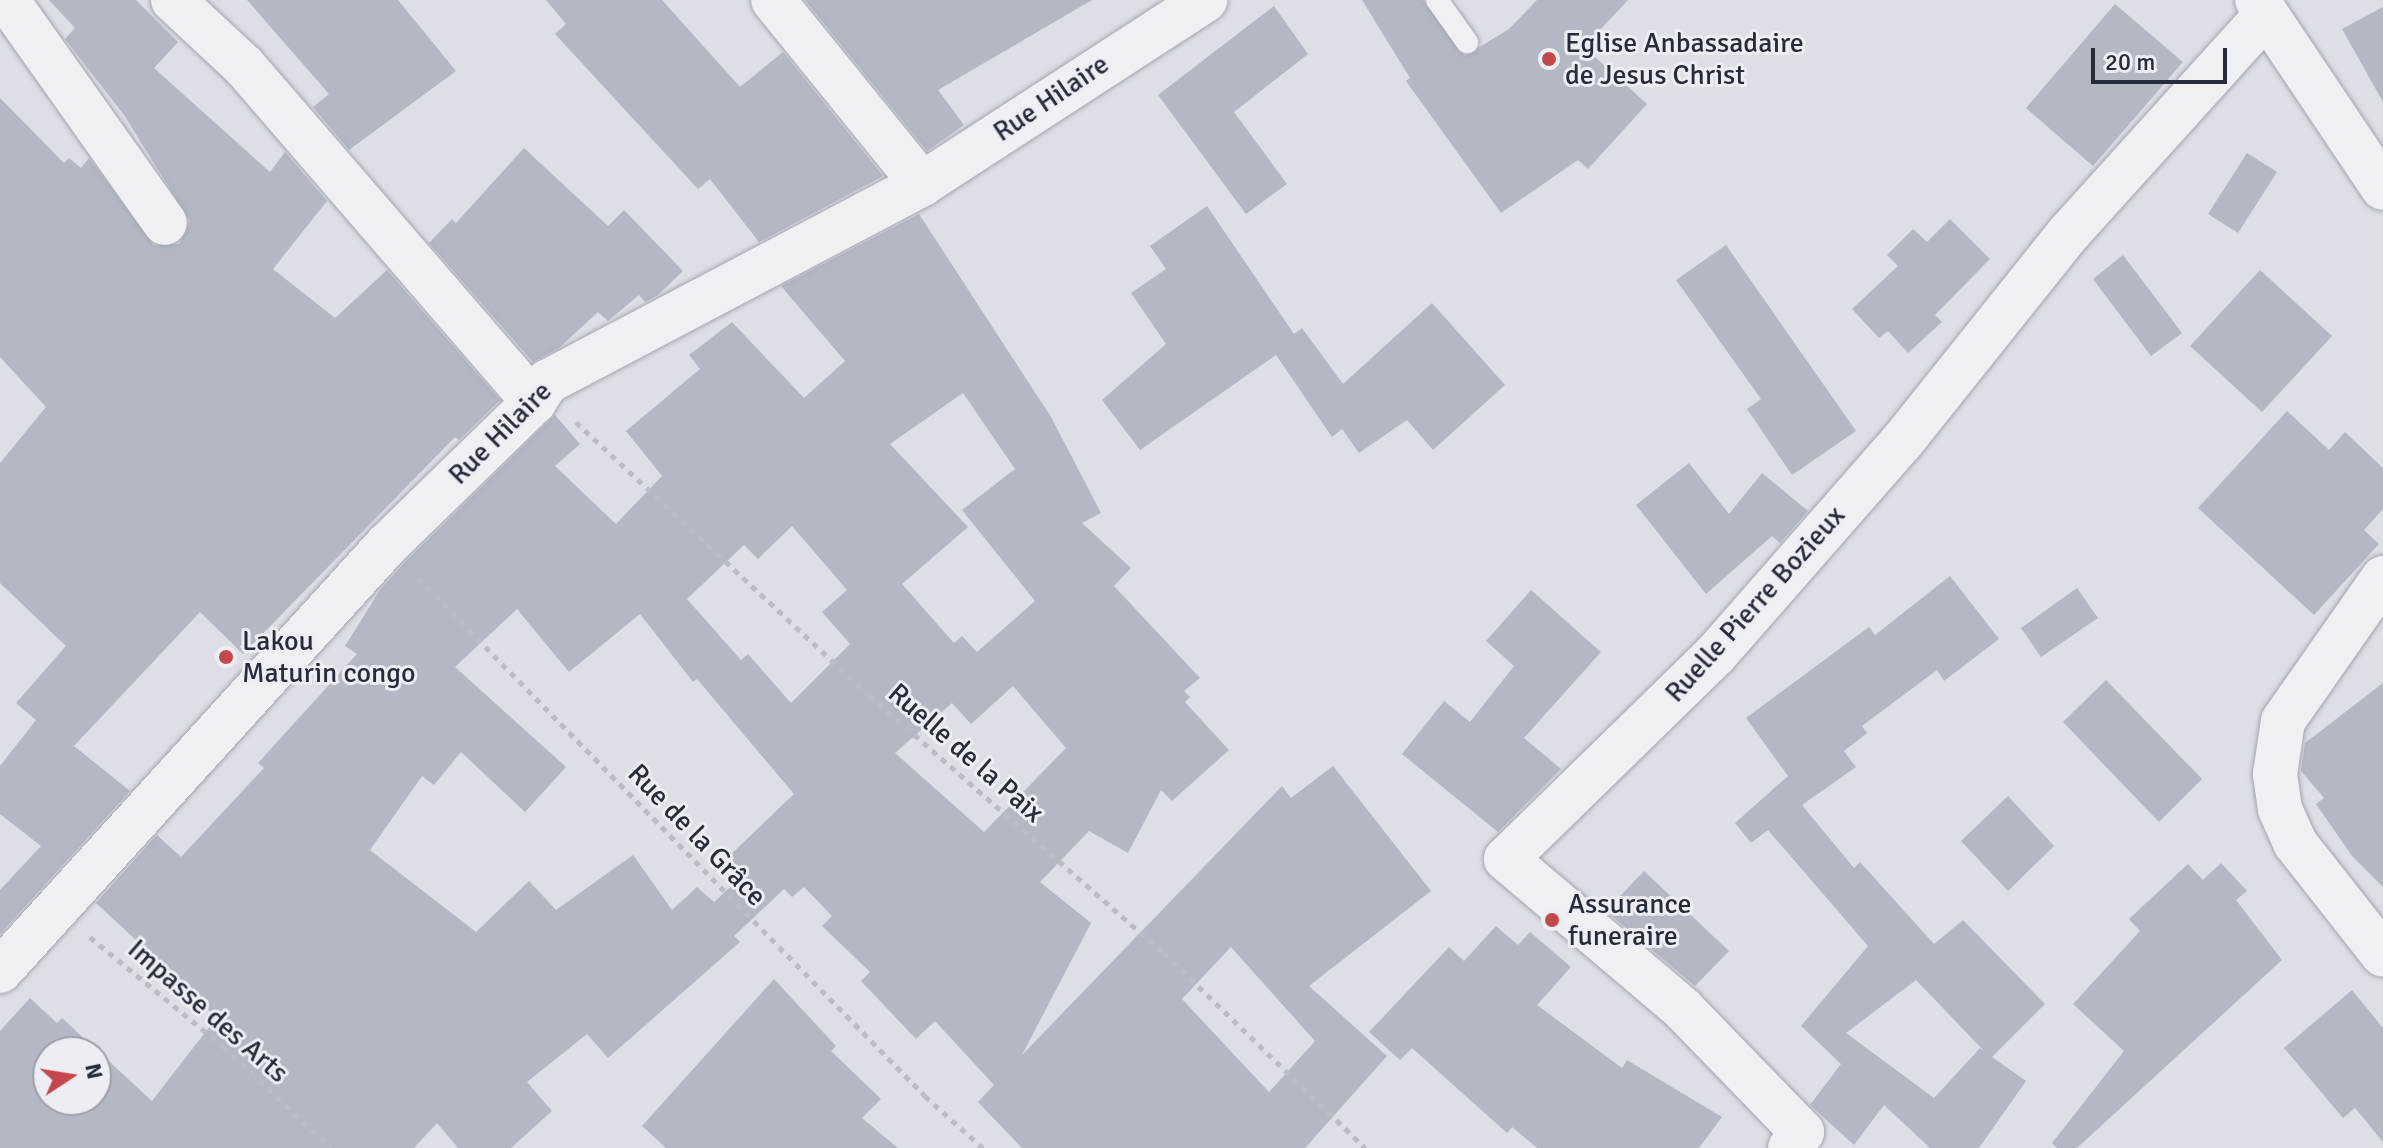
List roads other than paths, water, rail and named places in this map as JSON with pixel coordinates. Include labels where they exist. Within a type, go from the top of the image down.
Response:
[{"type":"street","points":[[7,0],[165,223]]},
{"type":"street","points":[[173,0],[244,66],[540,392]]},
{"type":"street","points":[[773,0],[922,184]]},
{"type":"street","name":"Rue Hilaire","points":[[0,971],[387,545],[540,392],[922,184],[1149,13],[1205,0]]},
{"type":"street","points":[[2261,8],[2383,188]]},
{"type":"street","name":"Ruelle Pierre Bozieux","points":[[1807,1143],[1683,1009],[1506,859],[1716,654],[1901,443],[2068,234],[2261,8]]},
{"type":"street","points":[[2383,578],[2283,721],[2275,774],[2280,809],[2295,843],[2370,910],[2383,955]]},
{"type":"lane","points":[[1437,0],[1467,42]]},
{"type":"place","name":"Eglise Anbassadaire de Jesus Christ","points":[[1549,59]]},
{"type":"place","name":"Lakou Maturin congo","points":[[226,657]]},
{"type":"place","name":"Assurance funeraire","points":[[1552,920]]}]
